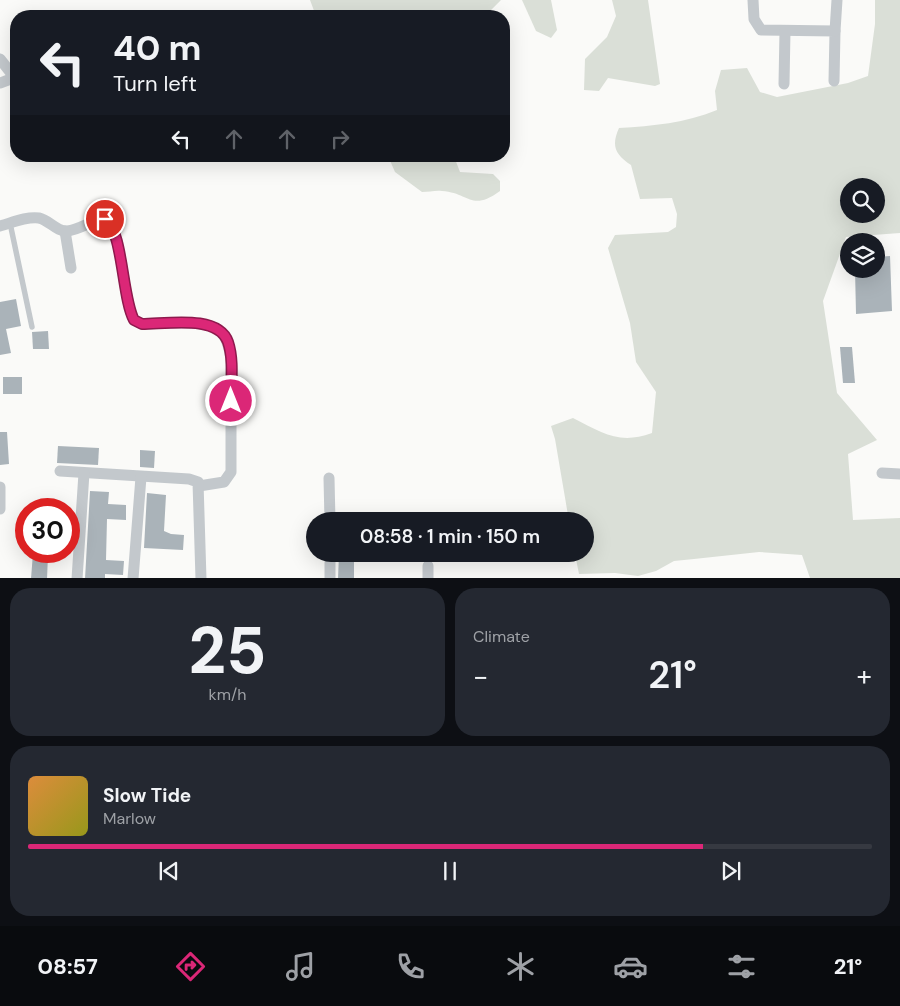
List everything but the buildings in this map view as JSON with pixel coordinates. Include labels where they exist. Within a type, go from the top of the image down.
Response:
[{"type":"street","points":[[753,0],[754,19],[761,30],[835,31]]},
{"type":"street","points":[[834,81],[836,0]]},
{"type":"street","points":[[784,84],[785,31]]},
{"type":"street","points":[[0,59],[10,70]]},
{"type":"street","points":[[5,224],[37,217],[65,231],[99,219],[105,219],[110,222],[115,237],[129,308],[136,322],[157,324],[203,323],[214,327],[224,334],[228,342],[231,358],[231,472],[224,482],[199,486]]},
{"type":"street","points":[[65,231],[71,268]]},
{"type":"street","points":[[60,471],[141,478],[194,480],[198,482],[201,578]]},
{"type":"street","points":[[77,578],[84,473]]},
{"type":"street","points":[[882,473],[900,474]]},
{"type":"street","points":[[133,578],[141,478]]},
{"type":"street","points":[[329,478],[330,512]]},
{"type":"street","points":[[0,487],[0,509]]},
{"type":"street","points":[[330,562],[330,578]]},
{"type":"street","points":[[428,566],[428,578]]},
{"type":"lane","points":[[5,224],[32,327]]},
{"type":"shaded area","points":[[310,0],[501,0],[491,10],[314,10]]},
{"type":"shaded area","points":[[522,0],[551,0],[557,30],[551,38],[536,31]]},
{"type":"shaded area","points":[[612,0],[648,0],[660,84],[655,86],[608,78],[599,91],[584,90],[585,59],[607,37],[616,16]]},
{"type":"shaded area","points":[[875,0],[900,0],[900,233],[840,233],[840,254],[823,301],[837,393],[877,440],[848,454],[853,520],[900,518],[900,578],[810,578],[802,555],[759,552],[674,561],[656,571],[638,576],[615,573],[579,574],[577,562],[594,562],[594,512],[567,512],[551,426],[573,418],[611,436],[630,438],[652,433],[656,392],[636,362],[630,323],[608,248],[615,235],[668,232],[676,227],[677,214],[672,198],[640,199],[631,165],[621,157],[616,149],[615,140],[619,128],[669,123],[717,110],[715,91],[721,70],[747,68],[760,92],[777,97],[848,83],[868,76],[875,24]]},
{"type":"shaded area","points":[[391,162],[456,162],[460,172],[493,174],[500,181],[500,191],[483,200],[476,201],[451,192],[422,192],[395,172]]},
{"type":"route","points":[[105,219],[112,226],[129,308],[134,320],[142,324],[203,323],[220,330],[228,342],[231,358],[231,401]]}]
